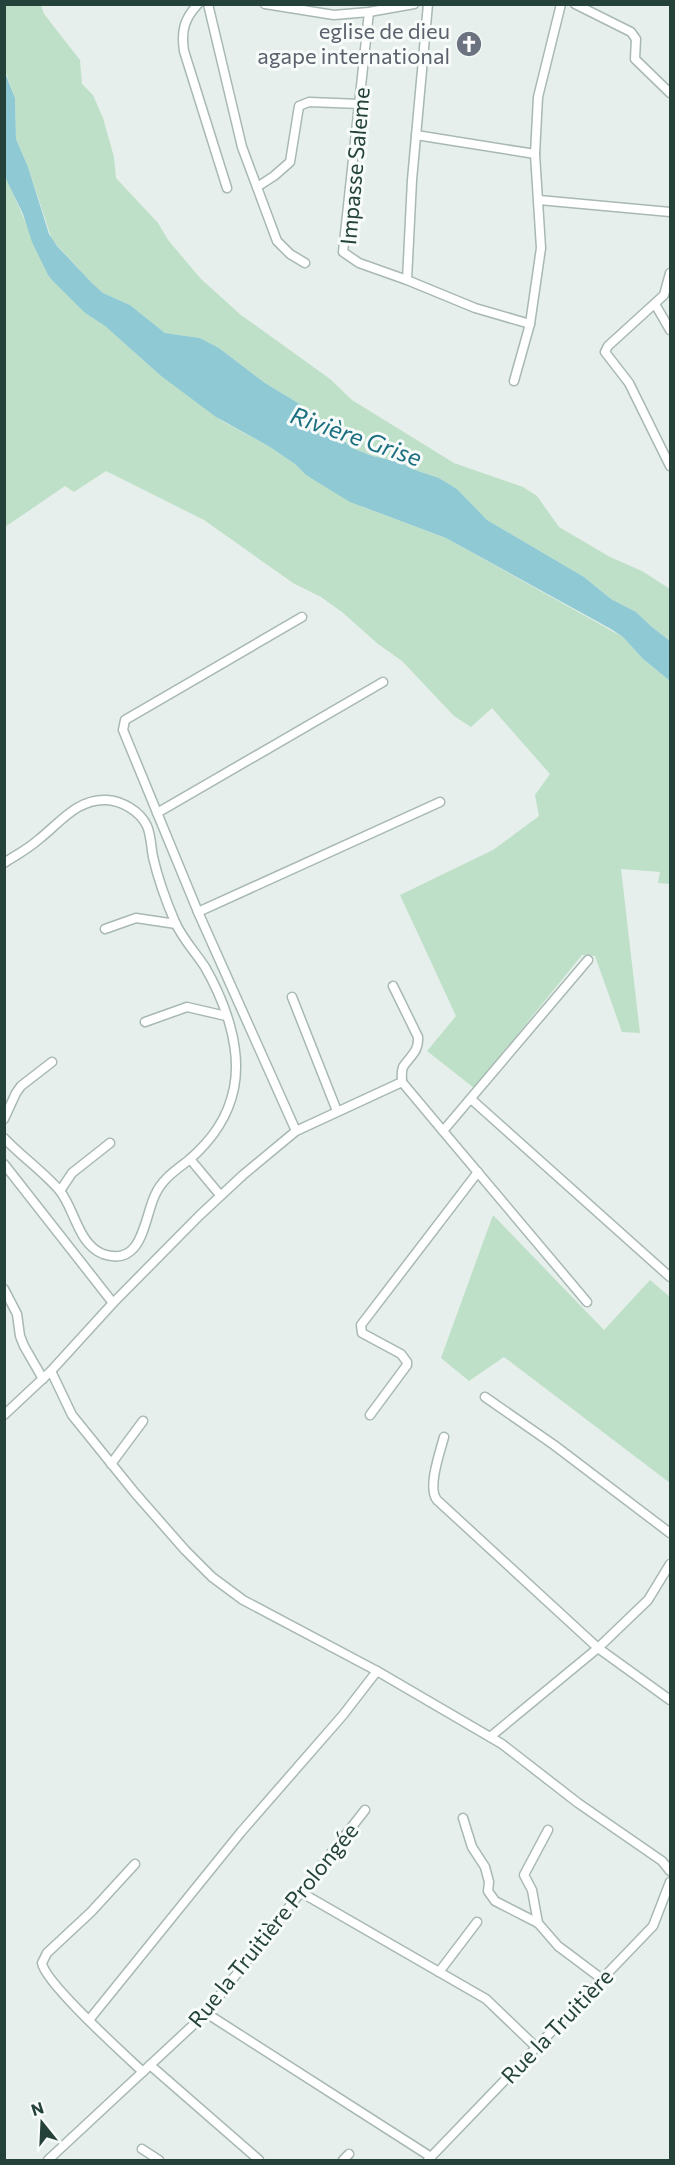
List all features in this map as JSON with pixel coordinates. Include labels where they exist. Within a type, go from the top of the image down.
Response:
[{"type":"street","points":[[198,4],[190,13],[183,28],[184,51],[227,188]]},
{"type":"street","points":[[208,4],[242,147],[277,241],[305,263]]},
{"type":"street","points":[[265,4],[334,15],[414,4]]},
{"type":"street","points":[[428,4],[416,135],[407,280],[475,308],[530,324]]},
{"type":"street","points":[[514,381],[530,324],[541,248],[535,154],[538,97],[561,4]]},
{"type":"street","points":[[575,4],[631,32],[636,39],[635,58],[670,93]]},
{"type":"street","name":"Impasse Saleme","points":[[369,12],[344,252],[359,263],[407,280]]},
{"type":"street","points":[[257,187],[290,162],[299,106],[309,102],[360,104]]},
{"type":"street","points":[[416,135],[535,154]]},
{"type":"street","points":[[539,200],[670,212]]},
{"type":"street","points":[[670,273],[666,291],[655,304],[608,346],[606,352],[629,383],[670,466]]},
{"type":"street","points":[[655,304],[670,330]]},
{"type":"street","points":[[296,1131],[198,912],[123,730],[125,720],[302,617]]},
{"type":"street","points":[[157,813],[384,682]]},
{"type":"street","points":[[4,863],[36,842],[80,805],[95,800],[119,802],[130,807],[147,826],[157,871],[176,924],[206,969],[226,1016],[236,1057],[234,1090],[224,1119],[217,1131],[159,1187],[150,1208],[143,1236],[128,1253],[115,1256],[102,1253],[92,1246],[83,1235],[60,1191],[4,1138]]},
{"type":"street","points":[[198,912],[440,802]]},
{"type":"street","points":[[105,929],[136,918],[176,924]]},
{"type":"street","points":[[443,1131],[588,960]]},
{"type":"street","points":[[393,986],[418,1037],[418,1045],[414,1054],[403,1068],[402,1082],[587,1302]]},
{"type":"street","points":[[292,997],[337,1111]]},
{"type":"street","points":[[145,1022],[187,1007],[226,1016]]},
{"type":"street","points":[[4,1119],[21,1086],[52,1062]]},
{"type":"street","points":[[4,1415],[51,1371],[113,1303],[220,1195],[296,1131],[402,1082]]},
{"type":"street","points":[[471,1099],[670,1277]]},
{"type":"street","points":[[60,1191],[72,1173],[110,1143]]},
{"type":"street","points":[[190,1159],[220,1195]]},
{"type":"street","points":[[4,1164],[113,1303]]},
{"type":"street","points":[[370,1415],[407,1362],[401,1354],[362,1333],[361,1325],[478,1172]]},
{"type":"street","points":[[4,1288],[17,1314],[24,1346],[43,1379]]},
{"type":"street","points":[[51,1371],[72,1415],[185,1550],[212,1577],[243,1599],[377,1671],[490,1737],[578,1803],[662,1861],[670,1871]]},
{"type":"street","points":[[485,1397],[554,1445],[670,1533]]},
{"type":"street","points":[[111,1464],[143,1421]]},
{"type":"street","points":[[444,1437],[432,1486],[433,1496],[598,1648],[670,1700]]},
{"type":"street","points":[[490,1737],[598,1648],[648,1600],[670,1564]]},
{"type":"street","points":[[89,2020],[241,1832],[343,1715],[377,1671]]},
{"type":"street","name":"Rue la Truitière Prolongée","points":[[48,2160],[206,2013],[365,1810]]},
{"type":"street","points":[[463,1818],[472,1846],[485,1867],[489,1882],[488,1891],[495,1901],[538,1923],[558,1946],[602,1979]]},
{"type":"street","points":[[538,1923],[532,1890],[524,1875],[548,1830]]},
{"type":"street","points":[[135,1864],[91,1912],[43,1958],[42,1963],[45,1973],[143,2072]]},
{"type":"street","name":"Rue la Truitière","points":[[430,2159],[652,1926],[670,1882]]},
{"type":"street","points":[[302,1893],[486,1999],[537,2047]]},
{"type":"street","points":[[440,1972],[477,1922]]},
{"type":"street","points":[[206,2013],[430,2159]]},
{"type":"street","points":[[150,2065],[259,2160]]},
{"type":"street","points":[[142,2149],[159,2160]]},
{"type":"green space","points":[[5,5],[41,5],[44,14],[80,60],[82,84],[93,95],[103,118],[114,157],[116,178],[158,223],[168,240],[201,279],[241,315],[330,379],[352,400],[454,463],[523,487],[537,496],[559,527],[610,557],[642,571],[670,589],[670,641],[636,612],[611,599],[584,577],[487,520],[457,489],[439,478],[412,469],[400,462],[372,456],[352,448],[308,409],[265,383],[219,348],[200,338],[165,333],[130,305],[103,293],[92,283],[52,240],[28,167],[16,139],[15,98],[5,70]]},
{"type":"green space","points":[[4,172],[48,275],[85,313],[105,326],[161,376],[222,421],[270,447],[295,464],[306,475],[363,507],[446,538],[623,637],[643,659],[670,681],[670,884],[658,883],[660,872],[621,869],[640,1033],[622,1032],[595,956],[582,955],[474,1088],[427,1051],[456,1016],[400,895],[493,850],[539,816],[535,795],[550,774],[492,708],[471,727],[454,716],[402,661],[321,597],[293,583],[204,520],[106,471],[74,492],[65,486],[5,527]]},
{"type":"green space","points":[[493,1215],[604,1330],[650,1280],[670,1297],[670,1483],[504,1357],[469,1381],[441,1358]]},
{"type":"water","points":[[4,70],[15,98],[16,139],[28,167],[49,234],[57,246],[92,283],[103,293],[130,305],[165,333],[200,338],[219,348],[265,383],[308,409],[352,448],[372,456],[400,462],[412,469],[439,478],[457,489],[487,520],[584,577],[611,599],[636,612],[670,641],[670,681],[643,659],[623,637],[611,629],[446,538],[350,502],[306,475],[295,464],[270,447],[216,417],[161,376],[105,326],[85,313],[48,275],[4,172]]},
{"type":"place","name":"eglise de dieu agape international","points":[[469,44]]},
{"type":"water label","name":"Rivière Grise","points":[[356,437]]}]
